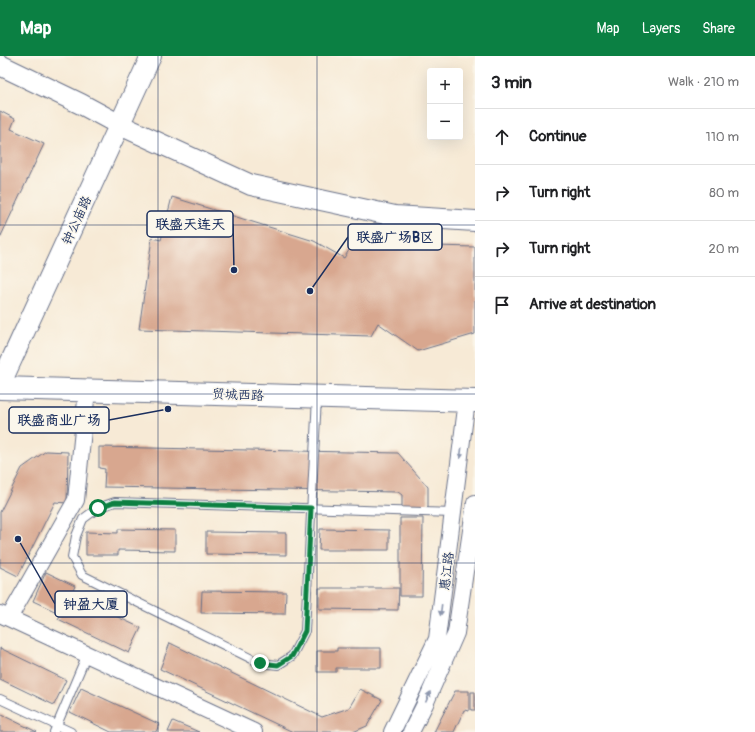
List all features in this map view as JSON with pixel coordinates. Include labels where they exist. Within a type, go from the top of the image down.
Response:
[{"type":"main road","name":"贸城西路","points":[[0,386],[87,390],[471,401]]},
{"type":"street","name":"钟公庙路","points":[[0,386],[151,56]]},
{"type":"street","points":[[0,65],[81,104],[120,125],[251,185],[394,216],[475,221]]},
{"type":"street","points":[[87,390],[76,500],[5,616],[254,732]]},
{"type":"street","name":"惠江路","points":[[392,732],[437,639],[453,514],[471,401]]},
{"type":"street","name":"惠江路","points":[[411,732],[456,633],[475,503]]},
{"type":"lane","points":[[317,396],[311,508],[305,631],[292,656],[278,665],[260,663],[82,575],[72,557],[76,536],[84,519],[98,508],[114,502],[311,508],[453,514]]},
{"type":"lane","points":[[56,729],[87,654]]},
{"type":"lane","points":[[0,699],[56,729],[71,732]]},
{"type":"building","points":[[0,111],[15,119],[11,129],[44,144],[0,238]]},
{"type":"building","points":[[172,197],[314,241],[344,258],[353,244],[475,247],[475,334],[418,351],[378,323],[371,336],[139,329],[152,238],[161,240]]},
{"type":"building","points":[[99,447],[398,453],[428,487],[428,510],[402,510],[402,495],[398,492],[104,487],[105,469],[99,468]]},
{"type":"building","points":[[46,451],[68,452],[67,503],[55,502],[18,576],[0,567],[0,512],[22,468]]},
{"type":"building","points":[[400,518],[423,518],[422,596],[400,596]]},
{"type":"building","points":[[118,529],[175,530],[175,551],[118,550],[118,555],[86,555],[86,532],[118,533]]},
{"type":"building","points":[[320,529],[389,530],[389,550],[319,550]]},
{"type":"building","points":[[206,532],[286,533],[286,555],[206,554]]},
{"type":"building","points":[[46,572],[75,586],[71,595],[141,628],[129,653],[58,619],[61,614],[33,601]]},
{"type":"building","points":[[319,588],[399,588],[398,610],[319,609]]},
{"type":"building","points":[[202,591],[286,592],[285,614],[201,613]]},
{"type":"building","points":[[170,643],[322,717],[349,708],[360,689],[382,700],[367,726],[353,732],[293,732],[160,669]]},
{"type":"building","points":[[0,648],[66,680],[54,705],[0,679]]},
{"type":"building","points":[[337,648],[381,648],[381,668],[336,668],[336,672],[317,672],[317,651],[337,651]]},
{"type":"building","points":[[81,688],[159,724],[156,732],[111,732],[70,712]]},
{"type":"building","points":[[455,691],[469,691],[469,711],[464,710],[454,732],[434,732]]},
{"type":"building","points":[[471,692],[475,692],[475,710],[471,710]]},
{"type":"building","points":[[0,714],[37,732],[0,732]]},
{"type":"building","points":[[173,721],[199,732],[168,732]]},
{"type":"place","name":"联盛天连天","points":[[234,270]]},
{"type":"place","name":"联盛广场B区","points":[[310,291]]},
{"type":"place","name":"联盛商业广场","points":[[168,409]]},
{"type":"place","name":"钟盈大厦","points":[[18,539]]},
{"type":"route","points":[[98,508],[114,502],[311,508],[305,631],[292,656],[278,665],[260,663]]}]
